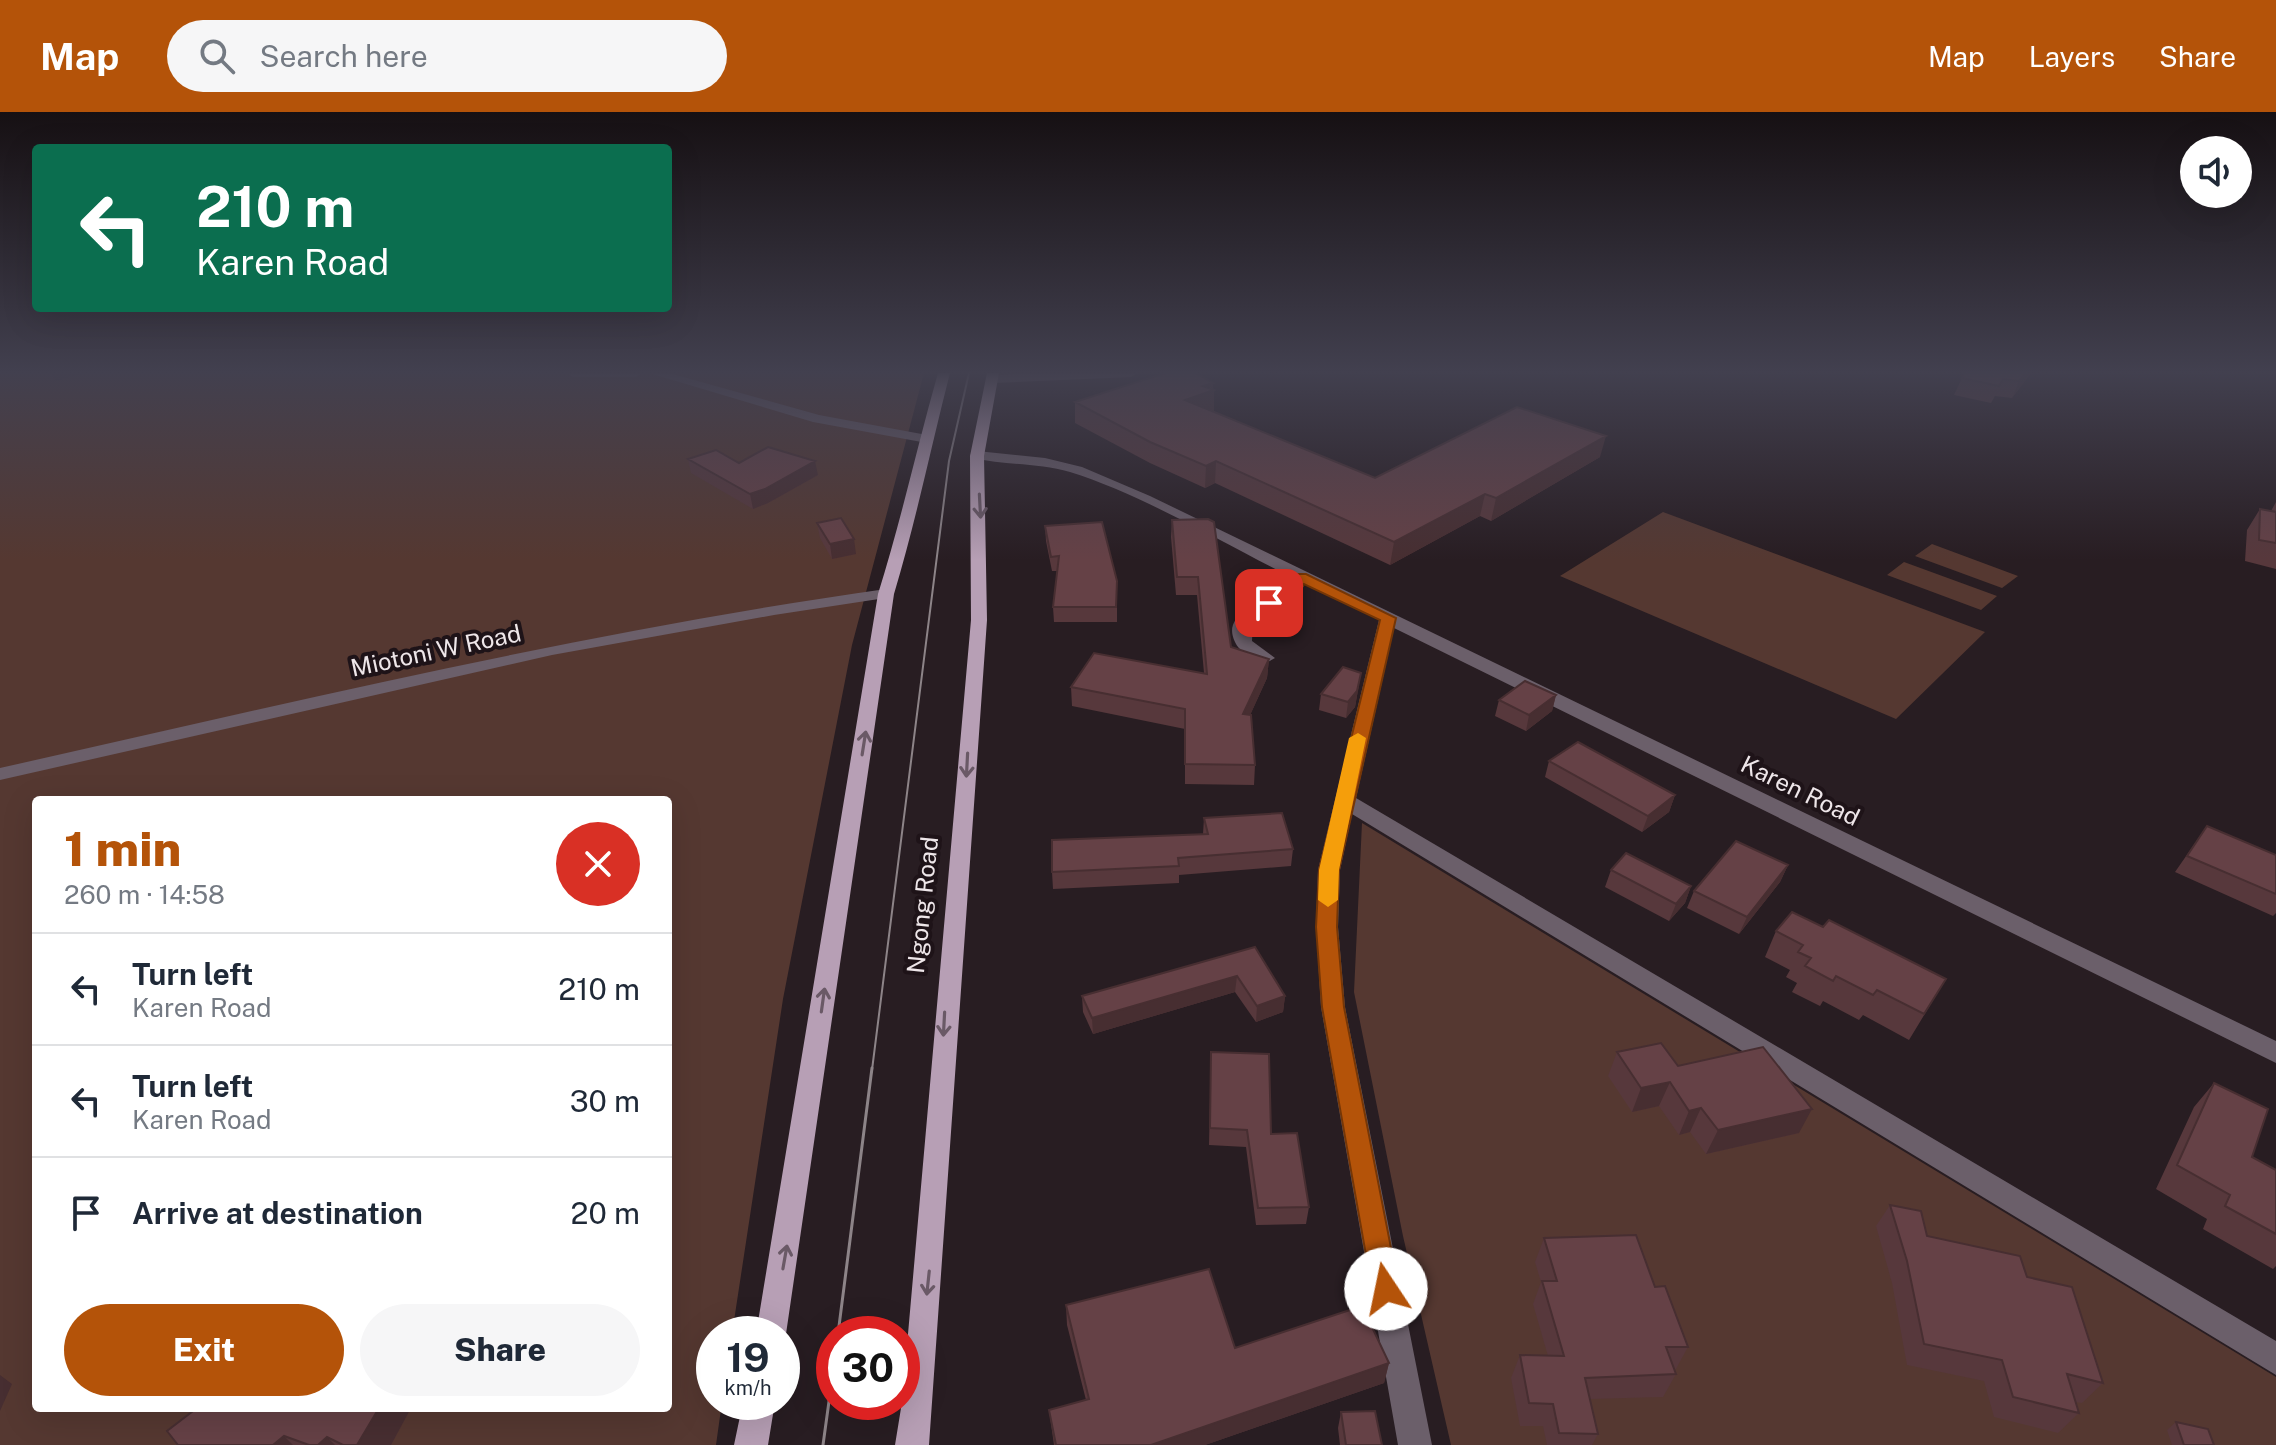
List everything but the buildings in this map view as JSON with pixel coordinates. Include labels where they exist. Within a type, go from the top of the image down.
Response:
[{"type":"main road","points":[[774,1316],[886,594],[910,517],[928,435]]},
{"type":"main road","name":"Ngong Road","points":[[912,1445],[932,1246],[947,986],[980,617],[981,529],[977,455],[981,435]]},
{"type":"main road","points":[[751,1445],[756,1420]]},
{"type":"street","points":[[906,435],[927,439]]},
{"type":"street","name":"Karen Road","points":[[977,455],[1045,462],[1077,470],[1145,499],[2276,1053]]},
{"type":"street","points":[[1266,658],[1244,644],[1241,636],[1243,625],[1252,611],[1293,591],[1301,577]]},
{"type":"street","name":"Miotoni W Road","points":[[0,774],[479,665],[787,606],[886,594]]},
{"type":"street","points":[[1388,618],[1329,870],[1327,927],[1333,1007],[1415,1445]]},
{"type":"street","points":[[1345,801],[2276,1359]]},
{"type":"shaded area","points":[[0,435],[908,435],[852,645],[783,999],[735,1316],[696,1316],[696,1420],[719,1420],[716,1445],[0,1445]]},
{"type":"shaded area","points":[[1663,512],[1985,632],[1896,719],[1560,576]]},
{"type":"shaded area","points":[[1932,544],[2018,576],[2002,588],[1915,556]]},
{"type":"shaded area","points":[[1904,562],[1997,596],[1981,610],[1887,575]]},
{"type":"shaded area","points":[[1362,823],[2276,1377],[2276,1445],[1451,1445],[1403,1236],[1354,992]]},
{"type":"tram line","points":[[872,1070],[949,461],[955,435]]},
{"type":"tram line","points":[[840,1316],[872,1068]]},
{"type":"tram line","points":[[823,1445],[826,1420]]},
{"type":"slow traffic","points":[[1328,900],[1329,870],[1358,738]]},
{"type":"route","points":[[1269,603],[1293,591],[1301,577],[1388,618],[1377,679],[1358,736],[1329,870],[1327,927],[1333,1007],[1386,1289]]}]
